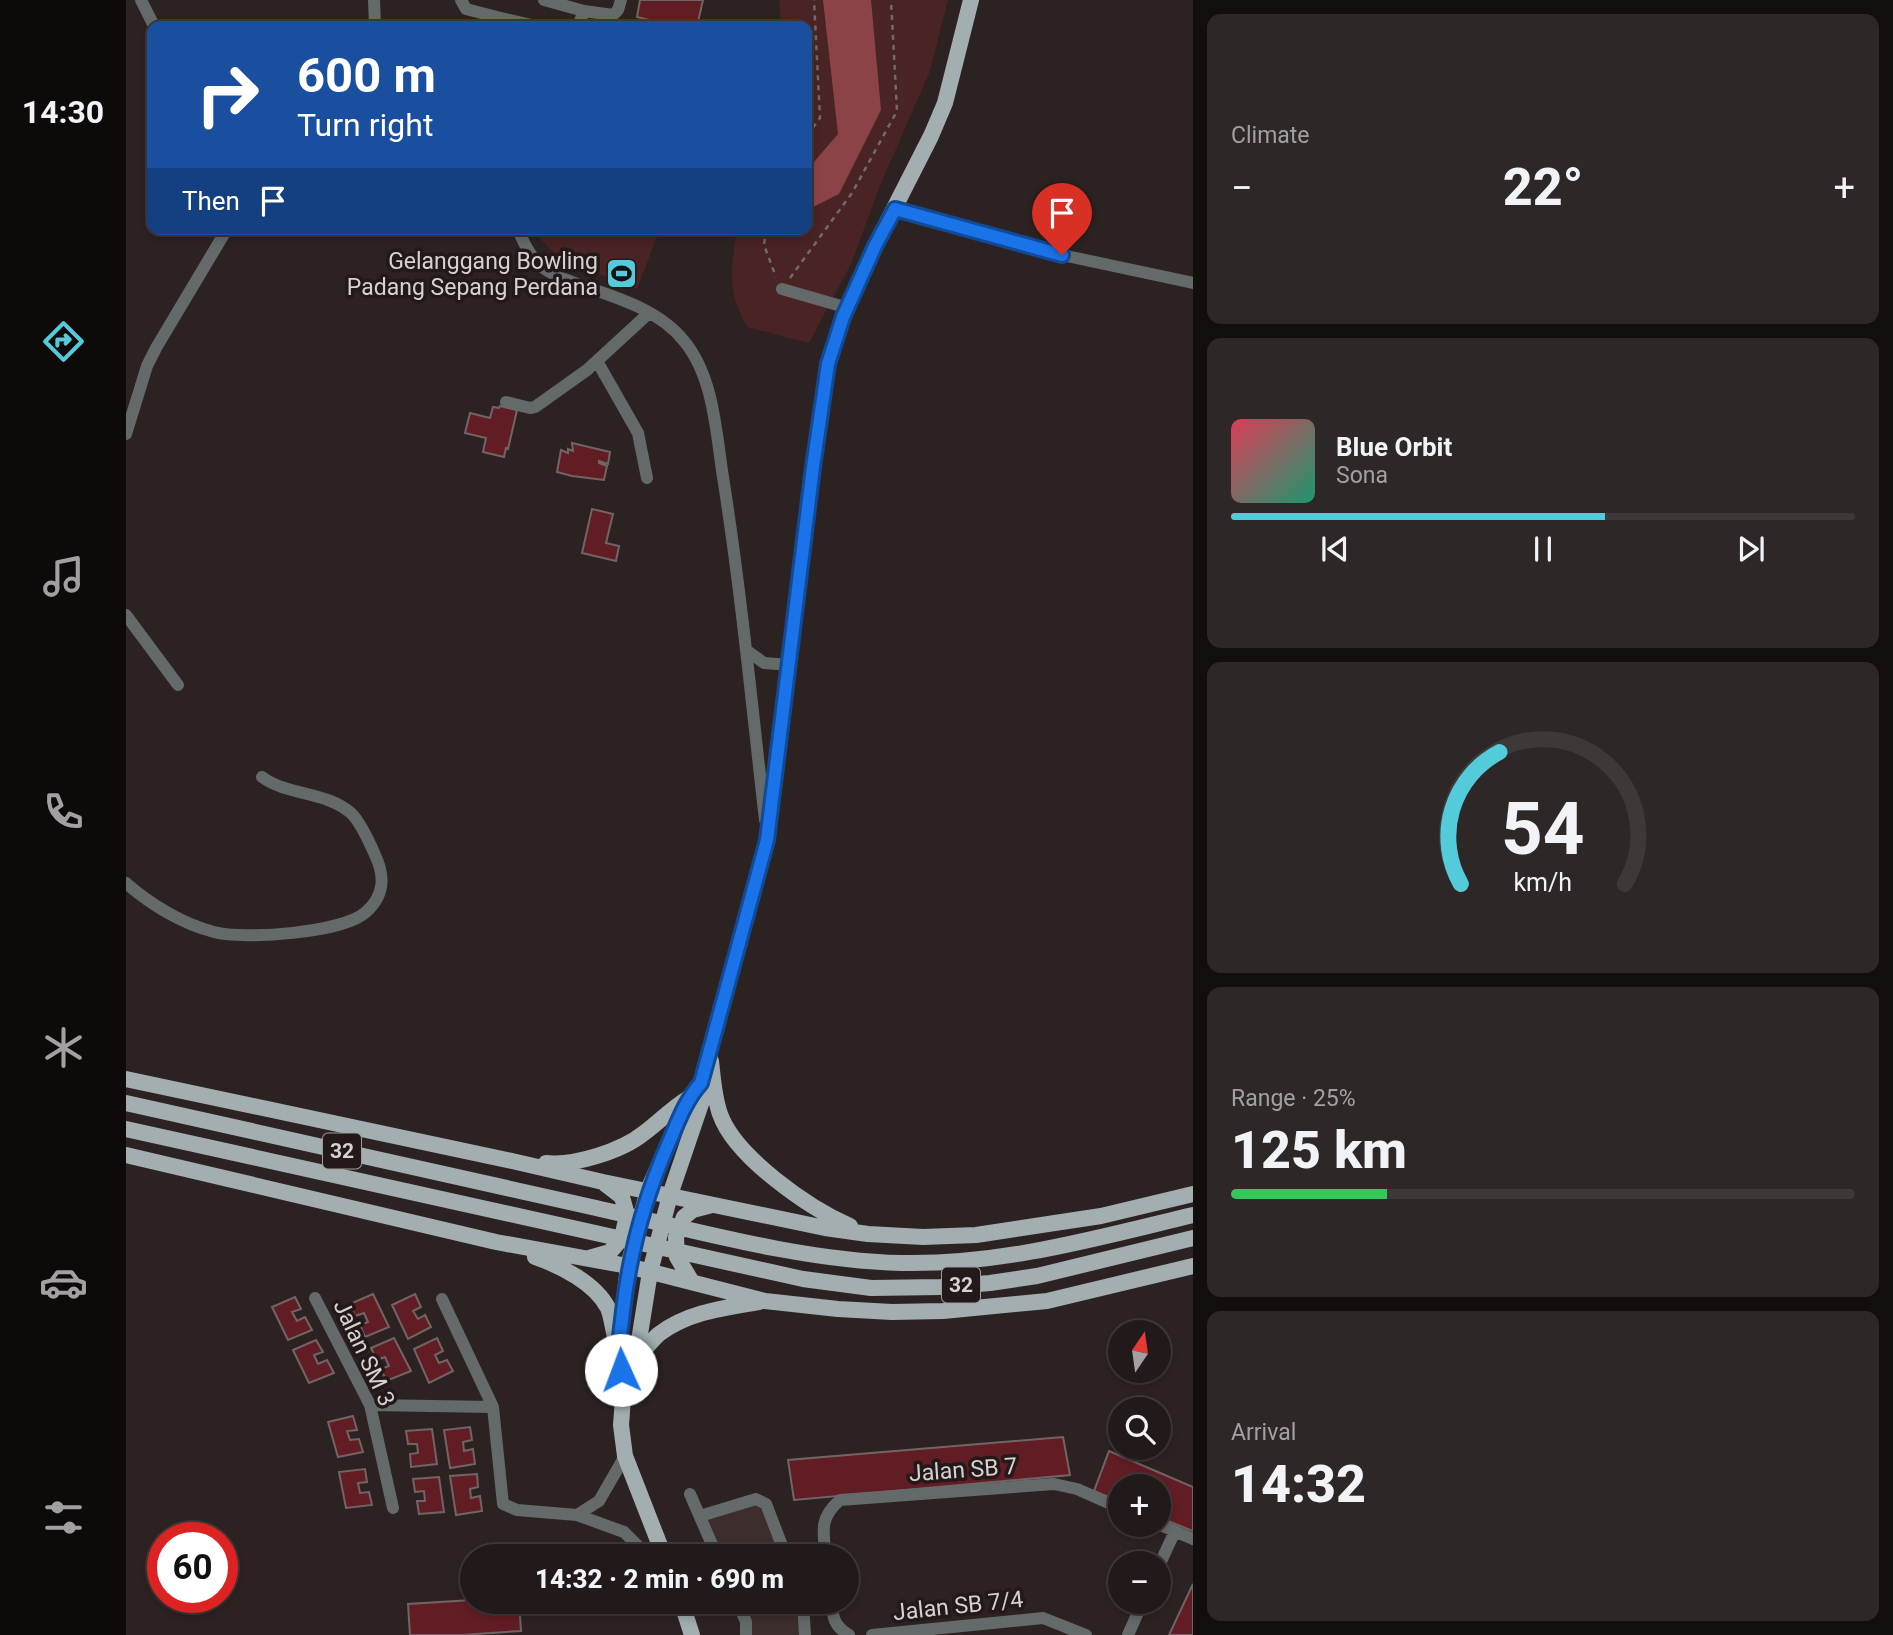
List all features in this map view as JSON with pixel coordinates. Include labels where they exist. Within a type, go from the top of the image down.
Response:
[{"type":"main road","points":[[624,1385],[636,1359],[650,1272],[670,1195],[702,1101],[701,1083],[767,840],[828,364],[848,308],[875,246],[945,103],[971,0]]},
{"type":"main road","points":[[710,1051],[714,1094],[729,1133],[747,1153],[824,1215],[868,1234]]},
{"type":"main road","points":[[126,1079],[603,1182],[825,1228],[868,1234],[923,1237],[976,1235],[1101,1216],[1191,1192]]},
{"type":"main road","points":[[512,1161],[552,1164],[588,1158],[620,1147],[642,1135],[668,1111],[688,1098],[701,1083]]},
{"type":"main road","points":[[618,1354],[628,1266],[648,1190],[688,1098]]},
{"type":"main road","name":"32","points":[[126,1103],[733,1239],[841,1259],[902,1263],[960,1262],[1027,1254],[1193,1215]]},
{"type":"main road","name":"32","points":[[126,1129],[803,1279],[871,1288],[941,1287],[1037,1276],[1193,1238]]},
{"type":"main road","points":[[126,1155],[496,1242],[628,1266],[765,1301],[838,1309],[943,1311],[1047,1301],[1193,1266]]},
{"type":"main road","points":[[587,1259],[610,1251],[622,1238],[627,1215],[622,1197],[603,1182]]},
{"type":"main road","points":[[692,1282],[677,1256],[676,1237],[684,1217],[693,1210],[714,1204]]},
{"type":"main road","points":[[496,1242],[554,1264],[594,1290],[608,1309],[624,1385],[621,1426],[625,1456],[659,1544]]},
{"type":"main road","points":[[636,1359],[657,1335],[683,1319],[714,1310],[765,1301]]},
{"type":"main road","points":[[685,1614],[692,1635]]},
{"type":"street","points":[[141,0],[152,21]]},
{"type":"street","points":[[374,0],[375,21]]},
{"type":"street","points":[[544,0],[613,15],[621,0]]},
{"type":"street","points":[[458,1],[466,9],[497,21]]},
{"type":"street","points":[[895,209],[1062,255],[1193,283]]},
{"type":"street","points":[[126,434],[147,366],[223,235]]},
{"type":"street","points":[[520,235],[541,266],[567,280],[649,313],[672,327],[687,343],[705,379],[729,513],[767,840]]},
{"type":"street","points":[[782,289],[848,308]]},
{"type":"street","points":[[506,402],[535,407],[597,361],[649,313]]},
{"type":"street","points":[[597,361],[638,433],[648,478]]},
{"type":"street","points":[[126,615],[178,685]]},
{"type":"street","points":[[746,650],[764,663],[789,665]]},
{"type":"street","points":[[126,883],[182,921],[214,932],[242,937],[299,932],[343,923],[365,913],[379,894],[384,876],[368,839],[351,814],[319,797],[271,784],[262,777]]},
{"type":"street","name":"Jalan SM 3","points":[[315,1298],[370,1405],[393,1508]]},
{"type":"street","points":[[442,1299],[493,1407],[503,1504],[517,1510],[577,1515],[624,1532],[636,1544]]},
{"type":"street","points":[[370,1405],[493,1407]]},
{"type":"street","points":[[577,1515],[599,1501],[625,1456]]},
{"type":"street","name":"Jalan SB 7","points":[[824,1544],[822,1528],[828,1510],[840,1500],[1054,1484],[1077,1489],[1108,1503]]},
{"type":"street","points":[[690,1494],[712,1544]]},
{"type":"street","points":[[700,1516],[756,1499],[766,1504],[781,1544]]},
{"type":"street","points":[[1171,1529],[1193,1539]]},
{"type":"street","points":[[1166,1551],[1175,1531]]},
{"type":"street","points":[[743,1614],[746,1635]]},
{"type":"street","points":[[804,1614],[805,1635]]},
{"type":"street","points":[[832,1614],[839,1629],[849,1635]]},
{"type":"street","points":[[1128,1635],[1137,1614]]},
{"type":"street","name":"Jalan SB 7/4","points":[[872,1635],[1043,1618],[1086,1635]]},
{"type":"path","points":[[812,129],[820,118],[814,0]]},
{"type":"path","points":[[782,289],[852,193],[897,111],[891,0]]},
{"type":"path","points":[[765,235],[764,246],[782,289]]},
{"type":"shaded area","points":[[779,0],[948,0],[930,71],[879,188],[852,262],[809,343],[747,327],[736,301],[732,280],[736,235],[812,235],[812,21],[781,21]]},
{"type":"shaded area","points":[[823,0],[871,0],[881,110],[839,194],[812,208],[812,164],[838,134]]},
{"type":"shaded area","name":"Gelanggang Bowling Padang Sepang Perdana","points":[[537,235],[658,235],[637,289],[559,258]]},
{"type":"shaded area","points":[[754,1503],[764,1506],[778,1544],[718,1544],[706,1518]]},
{"type":"shaded area","points":[[746,1614],[801,1614],[802,1635],[752,1635]]},
{"type":"building","points":[[640,0],[703,0],[698,21],[654,21],[637,17]]},
{"type":"building","points":[[493,407],[517,410],[504,457],[483,452],[486,438],[465,433],[470,413],[490,418]]},
{"type":"building","points":[[572,443],[610,452],[608,464],[599,461],[607,466],[604,480],[557,472],[561,450],[568,453],[568,449],[573,451]]},
{"type":"building","points":[[592,509],[613,514],[606,543],[619,546],[616,561],[582,553]]},
{"type":"building","points":[[373,1294],[389,1327],[365,1337],[360,1325],[368,1322],[364,1313],[355,1316],[350,1304]]},
{"type":"building","points":[[415,1294],[421,1307],[413,1311],[418,1319],[425,1315],[431,1327],[408,1339],[392,1305]]},
{"type":"building","points":[[295,1297],[301,1309],[292,1312],[297,1321],[305,1317],[312,1330],[288,1340],[272,1307]]},
{"type":"building","points":[[394,1338],[411,1371],[386,1381],[381,1369],[389,1366],[385,1357],[377,1360],[371,1348]]},
{"type":"building","points":[[437,1338],[443,1351],[435,1355],[439,1363],[447,1360],[453,1371],[429,1383],[414,1349]]},
{"type":"building","points":[[316,1340],[323,1352],[314,1355],[318,1364],[327,1360],[334,1373],[309,1383],[293,1350]]},
{"type":"building","points":[[353,1416],[357,1430],[347,1431],[350,1440],[359,1439],[363,1452],[338,1457],[328,1422]]},
{"type":"building","points":[[470,1427],[472,1440],[463,1442],[464,1451],[473,1449],[475,1464],[450,1468],[444,1430]]},
{"type":"building","points":[[432,1429],[437,1464],[411,1467],[410,1454],[418,1453],[417,1444],[408,1444],[406,1431]]},
{"type":"building","points":[[1063,1437],[1070,1475],[794,1500],[788,1460]]},
{"type":"building","points":[[1108,1454],[1108,1460],[1130,1460],[1163,1474],[1108,1474],[1108,1497],[1094,1491]]},
{"type":"building","points":[[365,1469],[367,1482],[358,1483],[360,1493],[369,1492],[372,1505],[346,1508],[339,1472]]},
{"type":"building","points":[[477,1474],[478,1487],[470,1489],[471,1498],[480,1496],[482,1511],[456,1515],[450,1476]]},
{"type":"building","points":[[439,1477],[444,1512],[419,1514],[417,1501],[425,1501],[424,1491],[415,1492],[413,1479]]},
{"type":"building","points":[[1171,1478],[1193,1487],[1193,1531],[1171,1522]]},
{"type":"building","points":[[1193,1584],[1193,1635],[1169,1635]]},
{"type":"building","points":[[460,1601],[460,1614],[520,1614],[521,1631],[410,1635],[408,1604]]},
{"type":"place","name":"Gelanggang Bowling Padang Sepang Perdana","points":[[621,274]]},
{"type":"route","points":[[621,1370],[618,1354],[628,1266],[648,1190],[688,1098],[701,1083],[767,840],[813,467],[828,364],[843,317],[895,209],[1062,255]]}]
